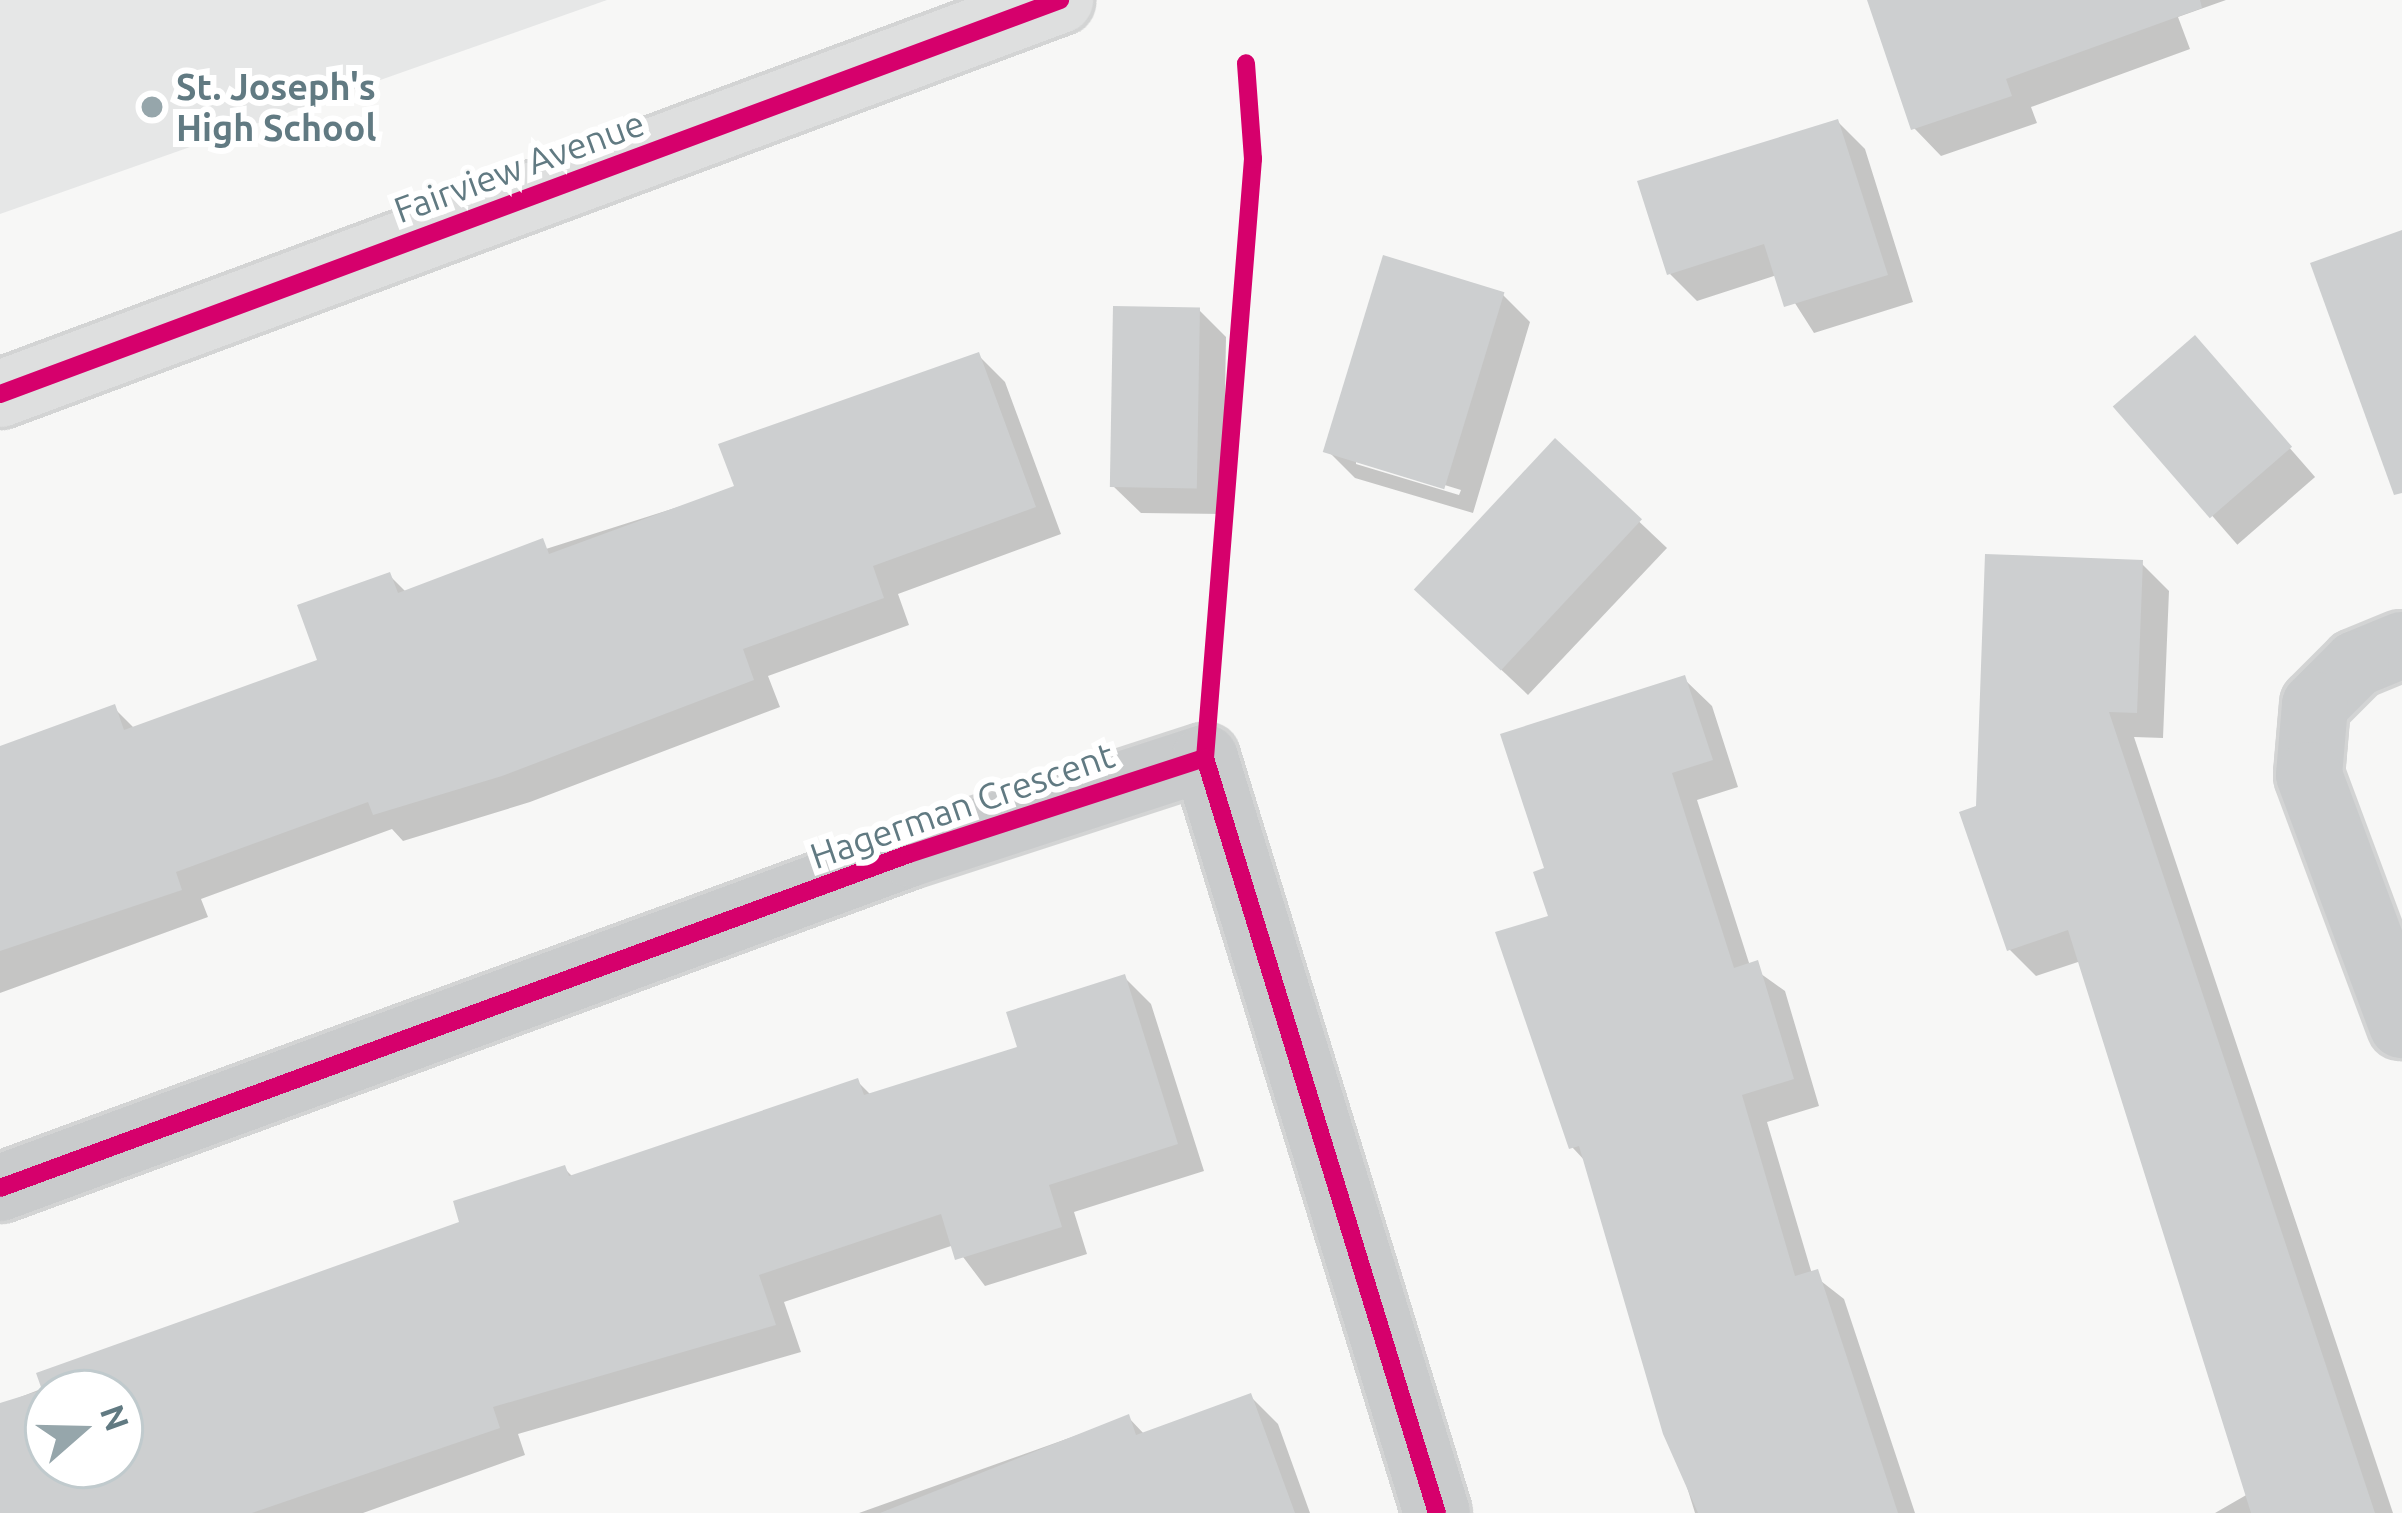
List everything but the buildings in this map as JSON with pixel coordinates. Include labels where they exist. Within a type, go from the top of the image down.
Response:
[{"type":"main road","name":"Fairview Avenue","points":[[0,394],[1060,0]]},
{"type":"street","points":[[2402,645],[2356,664],[2315,705],[2308,775],[2402,1025]]},
{"type":"street","name":"Hagerman Crescent","points":[[0,1189],[909,854],[1205,758],[1437,1513]]},
{"type":"shaded area","name":"St. Joseph's High School","points":[[0,0],[607,0],[0,214]]},
{"type":"cycle path","points":[[0,394],[1060,0]]},
{"type":"cycle path","points":[[1205,758],[1253,159],[1246,63]]},
{"type":"cycle path","points":[[0,1188],[909,854],[1205,758],[1437,1513]]},
{"type":"place","name":"St. Joseph's High School","points":[[152,107]]}]
